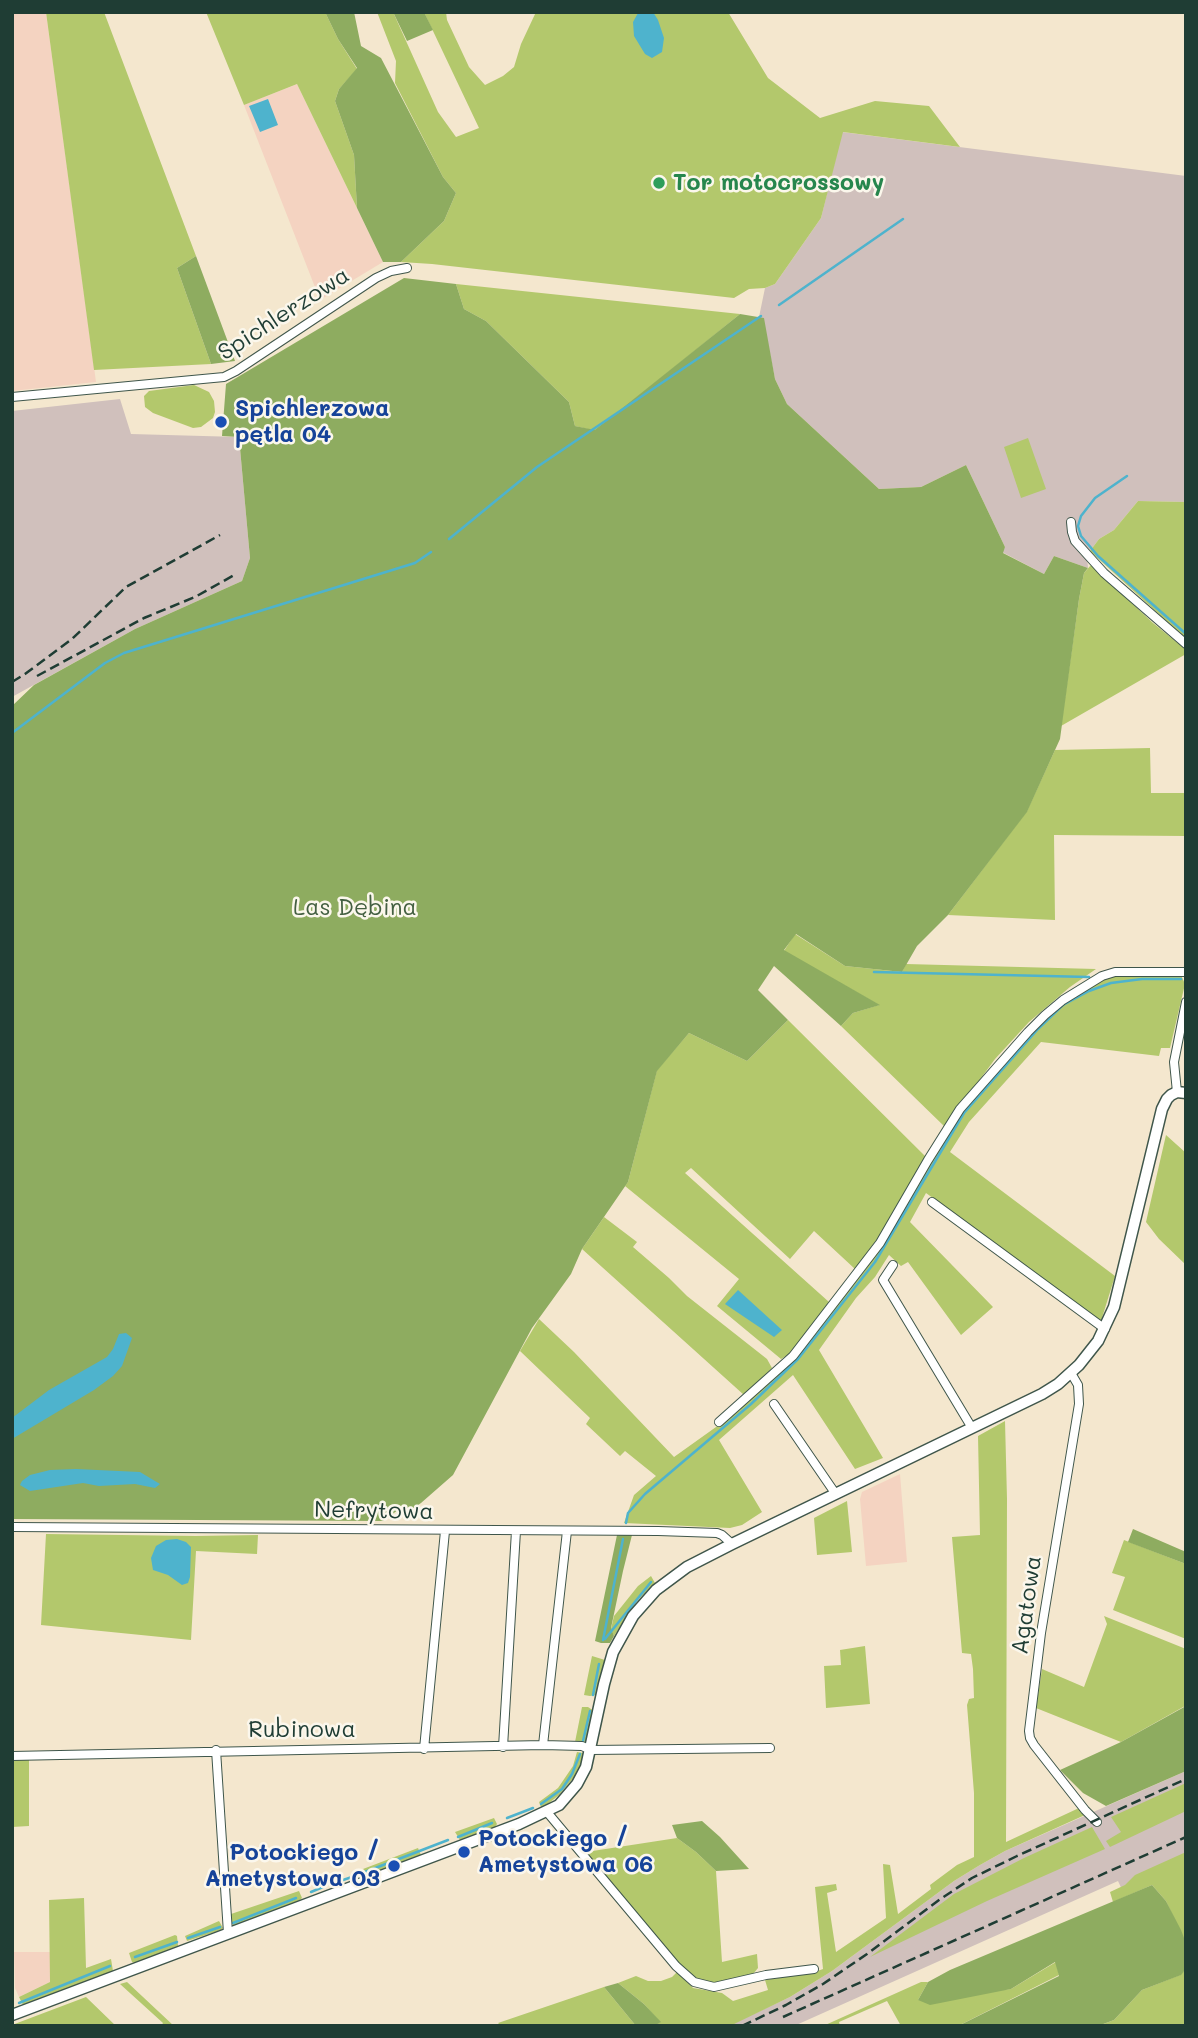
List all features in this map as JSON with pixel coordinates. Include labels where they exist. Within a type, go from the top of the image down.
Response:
[{"type":"street","name":"Spichlerzowa","points":[[12,397],[224,377],[376,278],[407,268]]},
{"type":"street","points":[[1072,522],[1075,541],[1104,573],[1186,644]]},
{"type":"street","points":[[719,1422],[793,1356],[880,1243],[960,1109],[1045,1015],[1063,1000],[1102,976],[1115,972],[1186,972]]},
{"type":"street","points":[[12,2015],[547,1812],[568,1796],[586,1768],[613,1652],[632,1616],[643,1602],[671,1577],[835,1493],[1042,1394],[1071,1373],[1105,1329],[1120,1288],[1162,1110],[1167,1099],[1181,1093],[1174,1062],[1186,1002]]},
{"type":"street","points":[[932,1202],[1105,1329]]},
{"type":"street","points":[[893,1265],[883,1280],[972,1427]]},
{"type":"street","name":"Agatowa","points":[[1071,1373],[1078,1385],[1079,1404],[1041,1633],[1029,1731],[1034,1745],[1097,1822]]},
{"type":"street","points":[[774,1404],[835,1493]]},
{"type":"street","name":"Nefrytowa","points":[[12,1527],[717,1533],[732,1544]]},
{"type":"street","points":[[424,1749],[445,1531]]},
{"type":"street","points":[[503,1747],[516,1531]]},
{"type":"street","points":[[543,1745],[567,1531]]},
{"type":"street","name":"Rubinowa","points":[[12,1756],[543,1745],[582,1746],[591,1750],[771,1748]]},
{"type":"street","points":[[216,1750],[228,1933]]},
{"type":"street","points":[[547,1812],[676,1966],[694,1982],[714,1987],[766,1975],[814,1969]]},
{"type":"shaded area","points":[[12,12],[46,12],[96,382],[12,391]]},
{"type":"shaded area","points":[[297,84],[383,262],[320,300],[244,105]]},
{"type":"shaded area","points":[[842,132],[1186,176],[1186,502],[1138,501],[1114,530],[1099,539],[1090,551],[1087,556],[1088,568],[1054,556],[1044,574],[1002,552],[1005,547],[966,465],[921,487],[879,489],[787,404],[775,379],[759,317],[765,288],[775,284],[821,218]]},
{"type":"shaded area","points":[[120,399],[131,434],[239,437],[250,558],[242,581],[135,629],[12,697],[12,411]]},
{"type":"shaded area","points":[[900,1474],[907,1562],[866,1566],[860,1499],[862,1492]]},
{"type":"shaded area","points":[[1186,1771],[1186,1866],[1124,1894],[1118,1881],[794,2026],[728,2026],[790,1997],[832,1971],[954,1881],[1005,1851]]},
{"type":"shaded area","points":[[14,1952],[50,1952],[50,1982],[19,1997],[15,1988]]},
{"type":"green space","points":[[46,12],[104,12],[196,256],[177,268],[211,364],[94,370]]},
{"type":"green space","points":[[206,12],[325,12],[357,69],[339,89],[335,101],[354,155],[357,208],[297,84],[244,105]]},
{"type":"green space","points":[[325,12],[354,12],[361,46],[381,58],[443,177],[456,193],[444,221],[401,262],[383,262],[357,208],[354,155],[335,101],[339,89],[357,68],[338,39]]},
{"type":"green space","name":"Tor motocrossowy","points":[[377,12],[393,12],[438,112],[456,137],[479,128],[424,12],[446,12],[447,20],[469,67],[485,85],[514,67],[536,12],[728,12],[768,78],[820,118],[875,101],[929,106],[960,147],[843,132],[821,218],[775,284],[749,289],[734,298],[401,262],[444,221],[456,193],[443,177],[395,83],[396,61]]},
{"type":"green space","points":[[393,12],[424,12],[433,30],[407,41]]},
{"type":"green space","points":[[196,256],[235,361],[211,364],[177,268]]},
{"type":"green space","name":"Las Dębina","points":[[404,278],[456,284],[464,309],[486,321],[569,402],[575,426],[595,430],[740,314],[764,318],[775,379],[787,404],[879,489],[921,487],[966,465],[1005,547],[1003,553],[1044,574],[1054,556],[1088,568],[1084,573],[1079,599],[1060,739],[1027,812],[948,915],[917,946],[902,972],[845,966],[796,934],[784,950],[880,1005],[853,1013],[841,1026],[774,966],[758,990],[788,1020],[747,1061],[689,1033],[657,1071],[628,1182],[582,1249],[571,1274],[532,1328],[453,1475],[421,1503],[408,1512],[402,1507],[383,1521],[12,1519],[12,706],[34,685],[135,629],[242,581],[250,558],[239,437],[222,436],[226,384]]},
{"type":"green space","points":[[456,284],[740,314],[596,431],[575,426],[569,402],[486,321],[464,309]]},
{"type":"green space","points":[[194,385],[209,392],[214,401],[213,418],[201,427],[193,428],[153,413],[145,407],[144,396],[149,391]]},
{"type":"green space","points":[[1028,438],[1046,489],[1021,498],[1004,447]]},
{"type":"green space","points":[[1138,501],[1186,502],[1186,639],[1090,551],[1099,539],[1114,530]]},
{"type":"green space","points":[[1091,565],[1185,649],[1186,654],[1061,726],[1079,599],[1084,573]]},
{"type":"green space","points":[[1150,748],[1151,793],[1186,793],[1186,836],[1054,835],[1055,920],[948,915],[1027,811],[1055,750]]},
{"type":"green space","points":[[795,934],[845,966],[902,972],[906,964],[1096,969],[1029,1022],[995,1059],[945,1127],[841,1026],[853,1013],[879,1005],[784,951]]},
{"type":"green space","points":[[1181,975],[1185,984],[1170,1048],[1161,1048],[1159,1056],[1041,1042],[969,1122],[950,1152],[1115,1276],[1101,1321],[926,1193],[910,1222],[993,1307],[961,1335],[908,1262],[901,1266],[889,1255],[875,1277],[856,1298],[819,1350],[883,1458],[855,1469],[793,1375],[719,1440],[762,1512],[742,1525],[730,1528],[624,1523],[634,1495],[656,1476],[625,1451],[620,1456],[586,1424],[590,1418],[520,1351],[539,1319],[674,1457],[723,1422],[786,1366],[866,1269],[969,1103],[1037,1027],[1075,995],[1113,976]]},
{"type":"green space","points":[[788,1020],[926,1157],[880,1235],[855,1269],[814,1231],[790,1259],[691,1168],[685,1173],[829,1302],[791,1353],[781,1359],[717,1306],[739,1279],[625,1186],[657,1070],[689,1033],[747,1061]]},
{"type":"green space","points":[[1166,1135],[1186,1153],[1186,1265],[1146,1222]]},
{"type":"green space","points":[[604,1217],[637,1242],[633,1247],[687,1296],[767,1359],[772,1368],[744,1395],[582,1249]]},
{"type":"green space","points":[[1005,1421],[1006,1842],[1079,1808],[1085,1815],[1005,1851],[954,1881],[832,1971],[790,1997],[730,2026],[654,2026],[660,2022],[644,2004],[618,1983],[636,1976],[648,1981],[661,1981],[677,1972],[693,1988],[722,1993],[733,2001],[768,1990],[765,1980],[823,1969],[815,1887],[836,1884],[837,1890],[827,1893],[836,1952],[886,1918],[883,1864],[890,1865],[898,1914],[931,1889],[930,1885],[957,1865],[974,1857],[974,1793],[967,1705],[969,1699],[974,1698],[973,1669],[971,1654],[962,1653],[952,1537],[980,1535],[978,1436]]},
{"type":"green space","points":[[847,1501],[852,1552],[817,1555],[814,1518]]},
{"type":"green space","points":[[1133,1529],[1186,1552],[1186,1564],[1128,1542]]},
{"type":"green space","points":[[46,1534],[258,1535],[257,1554],[196,1551],[191,1640],[41,1625]]},
{"type":"green space","points":[[617,1535],[632,1535],[611,1628],[614,1636],[610,1643],[601,1643],[595,1641]]},
{"type":"green space","points":[[1124,1540],[1186,1564],[1186,1639],[1113,1610],[1125,1577],[1112,1573]]},
{"type":"green space","points":[[651,1576],[655,1583],[637,1601],[614,1636],[611,1629],[614,1616],[638,1586]]},
{"type":"green space","points":[[1104,1616],[1186,1649],[1185,1706],[1121,1742],[1036,1708],[1042,1669],[1084,1687],[1107,1624]]},
{"type":"green space","points":[[865,1646],[870,1704],[826,1708],[824,1666],[841,1665],[840,1650]]},
{"type":"green space","points":[[592,1656],[605,1660],[596,1695],[590,1696],[584,1695]]},
{"type":"green space","points":[[1186,1706],[1186,1771],[1106,1806],[1083,1793],[1060,1770],[1121,1742]]},
{"type":"green space","points":[[582,1707],[594,1711],[587,1741],[581,1743],[575,1742]]},
{"type":"green space","points":[[577,1752],[583,1753],[584,1758],[575,1776],[559,1795],[541,1807],[539,1802],[558,1788],[573,1766]]},
{"type":"green space","points":[[29,1759],[29,1826],[12,1827],[12,1760]]},
{"type":"green space","points":[[1186,1783],[1186,1811],[1110,1847],[1106,1841],[1121,1832],[1111,1817]]},
{"type":"green space","points":[[494,1818],[497,1824],[495,1827],[460,1840],[455,1832]]},
{"type":"green space","points":[[702,1821],[749,1869],[716,1871],[677,1838],[672,1825]]},
{"type":"green space","points":[[1092,1827],[1105,1849],[870,1957],[954,1894]]},
{"type":"green space","points":[[677,1838],[716,1871],[722,1962],[757,1954],[758,1968],[753,1974],[714,1985],[696,1979],[679,1966],[586,1852]]},
{"type":"green space","points":[[418,1848],[421,1855],[369,1875],[363,1869]]},
{"type":"green space","points":[[1186,1852],[1186,1943],[1166,1901],[1152,1885],[1113,1902],[1110,1892],[1125,1885],[1135,1875]]},
{"type":"green space","points":[[1152,1885],[1166,1901],[1181,1930],[1186,1943],[1186,1969],[1181,1975],[1142,1990],[1114,2020],[1098,2026],[958,2026],[1059,1976],[1055,1962],[1011,1989],[930,2005],[918,2000],[928,1982],[950,1970]]},
{"type":"green space","points":[[299,1891],[302,1898],[299,1901],[234,1926],[229,1920],[231,1914]]},
{"type":"green space","points":[[84,1898],[86,1968],[111,1959],[113,1971],[23,2005],[19,1997],[50,1982],[49,1900]]},
{"type":"green space","points":[[219,1921],[223,1928],[221,1930],[187,1941],[185,1936]]},
{"type":"green space","points":[[175,1935],[178,1946],[132,1962],[129,1953]]},
{"type":"green space","points":[[1056,1962],[1059,1975],[958,2026],[901,2026],[887,2001],[839,2022],[840,2026],[823,2026],[921,1982],[928,1982],[918,2000],[1011,1989]]},
{"type":"green space","points":[[1186,1969],[1186,2026],[1098,2026],[1114,2020],[1142,1990],[1180,1975]]},
{"type":"green space","points":[[127,1982],[174,2026],[161,2026],[163,2023],[120,1984]]},
{"type":"green space","points":[[618,1983],[661,2022],[654,2026],[636,2026],[604,1987]]},
{"type":"green space","points":[[604,1987],[636,2026],[501,2026],[498,2023]]},
{"type":"green space","points":[[86,1997],[116,2026],[12,2026],[12,2025]]},
{"type":"water","points":[[653,12],[664,38],[662,52],[652,58],[645,54],[634,36],[633,22],[638,13]]},
{"type":"water","points":[[268,99],[278,125],[260,132],[249,106]]},
{"type":"water","points":[[738,1290],[782,1330],[774,1337],[725,1304]]},
{"type":"water","points":[[126,1333],[132,1338],[122,1366],[113,1376],[12,1439],[12,1418],[49,1390],[107,1357],[119,1334]]},
{"type":"water","points":[[50,1470],[140,1472],[160,1484],[155,1488],[135,1484],[99,1486],[83,1483],[30,1491],[20,1485],[30,1475]]},
{"type":"water","points":[[177,1539],[191,1547],[190,1577],[188,1583],[182,1585],[168,1575],[153,1570],[151,1558],[156,1546],[166,1540]]},
{"type":"waterway","points":[[779,305],[903,219]]},
{"type":"waterway","points":[[449,539],[537,467],[761,316]]},
{"type":"waterway","points":[[1127,476],[1095,498],[1081,516],[1078,526],[1081,536],[1098,556],[1186,634]]},
{"type":"waterway","points":[[12,733],[105,663],[124,653],[415,563],[431,552]]},
{"type":"waterway","points":[[874,972],[1089,977]]},
{"type":"waterway","points":[[626,1523],[628,1513],[645,1494],[751,1404],[798,1359],[875,1262],[964,1113],[1038,1029],[1063,1005],[1111,983],[1142,979],[1181,979]]},
{"type":"waterway","points":[[603,1640],[623,1539]]},
{"type":"waterway","points":[[605,1639],[651,1582]]},
{"type":"waterway","points":[[593,1695],[599,1664]]},
{"type":"waterway","points":[[583,1741],[590,1711]]},
{"type":"waterway","points":[[541,1804],[562,1789],[580,1754]]},
{"type":"waterway","points":[[507,1818],[533,1808]]},
{"type":"waterway","points":[[458,1837],[492,1823]]},
{"type":"waterway","points":[[365,1872],[448,1840]]},
{"type":"waterway","points":[[334,1883],[355,1876]]},
{"type":"waterway","points":[[311,1892],[323,1887]]},
{"type":"waterway","points":[[233,1923],[296,1898]]},
{"type":"waterway","points":[[188,1938],[220,1927]]},
{"type":"waterway","points":[[135,1957],[177,1942]]},
{"type":"waterway","points":[[19,2003],[110,1966]]},
{"type":"railway","points":[[12,682],[72,639],[126,587],[220,535]]},
{"type":"railway","points":[[37,676],[144,618],[195,597],[236,574]]},
{"type":"railway","points":[[742,2026],[823,1984],[972,1878],[1186,1779]]},
{"type":"railway","points":[[783,2017],[1186,1837]]},
{"type":"place","name":"Tor motocrossowy","points":[[659,183]]},
{"type":"place","name":"Spichlerzowa pętla 04","points":[[221,422]]},
{"type":"place","name":"Potockiego / Ametystowa 06","points":[[464,1852]]},
{"type":"place","name":"Potockiego / Ametystowa 03","points":[[394,1866]]}]
